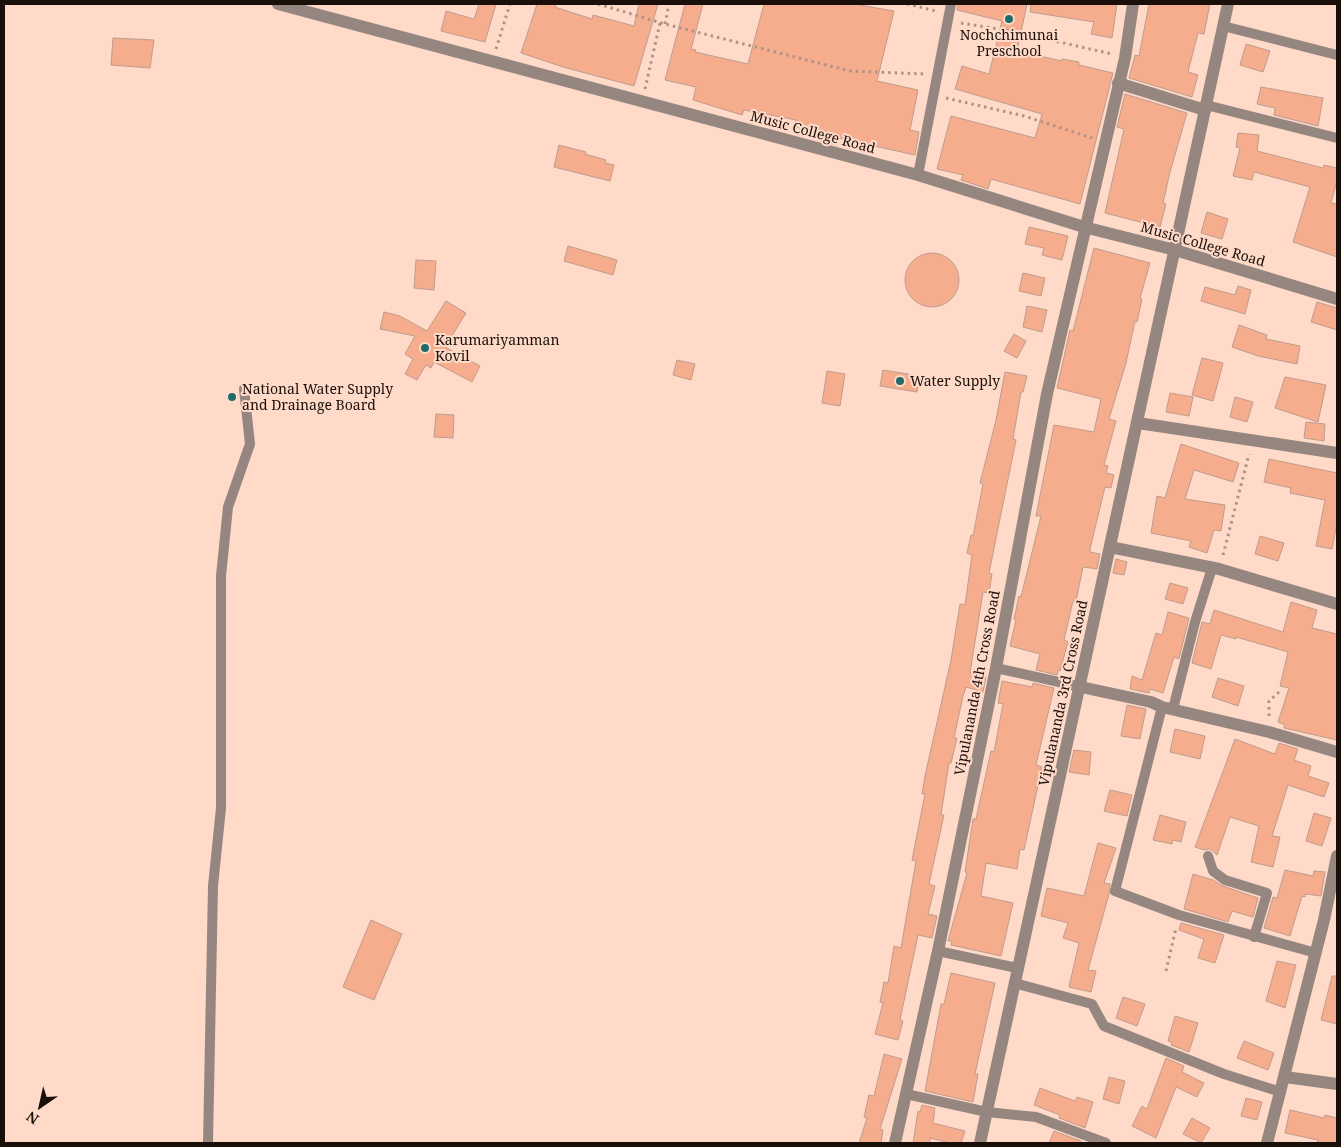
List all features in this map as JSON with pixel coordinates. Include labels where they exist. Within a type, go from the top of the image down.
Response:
[{"type":"street","name":"Music College Road","points":[[278,4],[314,8],[492,61],[918,176],[1084,227],[1175,250],[1337,299]]},
{"type":"street","name":"Vipulananda 4th Cross Road","points":[[895,1143],[938,951],[996,668],[1047,394],[1084,227],[1125,58],[1133,4]]},
{"type":"street","name":"Vipulananda 3rd Cross Road","points":[[980,1143],[1017,968],[1081,687],[1228,4]]},
{"type":"street","points":[[1118,83],[1205,107]]},
{"type":"street","points":[[1138,423],[1337,453]]},
{"type":"street","points":[[1110,547],[1216,568],[1337,604]]},
{"type":"street","points":[[1081,687],[1151,702],[1168,708],[1269,732],[1337,752]]},
{"type":"street","points":[[1267,1143],[1316,953],[1337,856]]},
{"type":"street","points":[[1324,920],[1337,922]]},
{"type":"street","points":[[1285,1077],[1337,1084]]},
{"type":"lane","points":[[918,176],[951,4]]},
{"type":"lane","points":[[1223,26],[1337,55]]},
{"type":"lane","points":[[1205,107],[1337,138]]},
{"type":"lane","points":[[208,1143],[213,886],[221,808],[221,576],[228,507],[250,444],[244,389]]},
{"type":"lane","points":[[1216,568],[1195,622],[1168,708],[1115,891],[1180,915],[1316,953]]},
{"type":"lane","points":[[996,668],[1081,687]]},
{"type":"lane","points":[[1208,856],[1213,871],[1225,880],[1267,893],[1254,936]]},
{"type":"lane","points":[[938,951],[1017,968]]},
{"type":"lane","points":[[1014,983],[1092,1004],[1104,1026],[1224,1074],[1281,1092]]},
{"type":"lane","points":[[906,1094],[987,1112],[1036,1117],[1106,1143]]},
{"type":"path","points":[[492,61],[510,4]]},
{"type":"path","points":[[598,4],[663,23],[850,71],[937,74]]},
{"type":"path","points":[[642,102],[669,4]]},
{"type":"path","points":[[907,4],[948,18],[1125,58]]},
{"type":"path","points":[[933,95],[1024,116],[1104,142]]},
{"type":"path","points":[[1216,568],[1253,439]]},
{"type":"path","points":[[1269,732],[1269,701],[1279,692]]},
{"type":"path","points":[[1166,971],[1180,915]]},
{"type":"building","points":[[479,4],[496,4],[485,42],[441,31],[446,11],[474,19]]},
{"type":"building","points":[[537,4],[556,4],[555,7],[592,19],[593,15],[634,26],[639,4],[658,4],[634,86],[563,67],[521,53]]},
{"type":"building","points":[[685,4],[703,4],[691,49],[696,50],[695,52],[748,64],[764,4],[854,4],[894,11],[877,81],[918,90],[910,130],[919,132],[915,155],[838,138],[837,145],[818,140],[820,132],[795,127],[796,120],[744,110],[742,115],[693,100],[696,87],[665,80]]},
{"type":"building","points":[[958,4],[1027,4],[1017,51],[1062,61],[1062,59],[1079,62],[1079,65],[1113,73],[1080,204],[991,179],[988,189],[961,180],[963,175],[937,169],[951,116],[1035,138],[1042,114],[955,89],[962,66],[989,74],[1002,21],[957,10]]},
{"type":"building","points":[[1031,4],[1117,4],[1112,38],[1091,34],[1094,22],[1030,12]]},
{"type":"building","points":[[1149,4],[1210,4],[1204,34],[1198,33],[1188,72],[1198,75],[1192,97],[1129,78],[1135,55],[1139,56]]},
{"type":"building","points":[[113,38],[154,40],[150,68],[111,65]]},
{"type":"building","points":[[1246,44],[1270,51],[1263,72],[1240,65]]},
{"type":"building","points":[[1261,87],[1323,98],[1318,126],[1274,115],[1275,108],[1257,104]]},
{"type":"building","points":[[1125,94],[1187,113],[1170,172],[1163,203],[1166,204],[1160,227],[1105,213],[1124,129],[1117,127]]},
{"type":"building","points":[[1238,133],[1259,135],[1257,151],[1323,168],[1324,165],[1337,168],[1337,181],[1331,203],[1337,204],[1337,257],[1293,242],[1310,187],[1254,172],[1252,180],[1233,176],[1240,148],[1236,147]]},
{"type":"building","points":[[559,145],[586,152],[585,154],[606,160],[605,163],[614,165],[610,181],[554,167]]},
{"type":"building","points":[[1207,212],[1228,219],[1222,239],[1201,233]]},
{"type":"building","points":[[1029,227],[1068,236],[1062,260],[1042,255],[1044,248],[1025,244]]},
{"type":"building","points":[[568,246],[617,260],[613,275],[564,261]]},
{"type":"building","points":[[1094,248],[1150,263],[1140,298],[1142,299],[1137,322],[1135,321],[1126,363],[1109,419],[1116,421],[1104,465],[1108,466],[1106,473],[1114,475],[1111,488],[1105,487],[1090,549],[1090,552],[1100,554],[1097,569],[1083,567],[1076,601],[1073,601],[1064,640],[1068,642],[1060,671],[1058,670],[1057,675],[1036,670],[1040,654],[1010,646],[1019,596],[1021,597],[1041,516],[1036,516],[1054,425],[1094,432],[1101,399],[1057,388],[1070,330],[1073,331]]},
{"type":"building","points":[[927,253],[937,253],[947,257],[955,265],[959,280],[955,295],[947,303],[937,307],[927,307],[917,303],[909,295],[905,285],[905,275],[909,265],[917,257]]},
{"type":"building","points":[[416,260],[436,261],[434,290],[414,288]]},
{"type":"building","points":[[1023,273],[1045,278],[1041,296],[1019,291]]},
{"type":"building","points":[[1238,286],[1251,290],[1245,314],[1201,301],[1205,287],[1235,295]]},
{"type":"building","points":[[446,301],[466,313],[445,347],[480,366],[472,382],[434,362],[431,368],[426,365],[417,380],[405,374],[413,359],[405,354],[415,336],[380,329],[384,312],[400,316],[427,331]]},
{"type":"building","points":[[1317,302],[1337,308],[1337,330],[1311,322]]},
{"type":"building","points":[[1027,306],[1047,310],[1042,332],[1023,327]]},
{"type":"building","points":[[1239,325],[1267,335],[1266,339],[1300,346],[1297,364],[1258,356],[1232,347]]},
{"type":"building","points":[[1014,334],[1026,341],[1017,358],[1004,351]]},
{"type":"building","points":[[1202,358],[1223,363],[1213,401],[1192,395]]},
{"type":"building","points":[[677,360],[695,364],[691,380],[673,375]]},
{"type":"building","name":"Water Supply","points":[[883,370],[920,376],[917,392],[880,386]]},
{"type":"building","points":[[827,371],[845,374],[840,406],[822,403]]},
{"type":"building","points":[[1005,372],[1027,376],[1023,392],[1021,392],[1013,439],[1016,440],[989,573],[992,574],[989,593],[983,592],[970,673],[986,677],[983,692],[966,687],[963,696],[954,738],[957,738],[951,763],[949,763],[941,815],[944,815],[929,884],[935,886],[928,914],[937,916],[932,938],[918,935],[900,1020],[903,1021],[898,1040],[875,1034],[883,1003],[880,1002],[884,982],[888,983],[894,946],[901,948],[916,861],[912,860],[925,794],[922,794],[925,776],[951,660],[960,604],[965,605],[972,555],[967,553],[971,535],[973,536],[983,484],[980,483],[996,420]]},
{"type":"building","points":[[1285,377],[1326,385],[1318,422],[1275,408]]},
{"type":"building","points":[[1170,393],[1193,397],[1189,416],[1166,412]]},
{"type":"building","points":[[1235,397],[1253,402],[1247,422],[1230,417]]},
{"type":"building","points":[[436,414],[454,415],[453,438],[434,437]]},
{"type":"building","points":[[1306,422],[1325,424],[1324,441],[1304,438]]},
{"type":"building","points":[[1181,444],[1239,463],[1233,482],[1194,470],[1185,499],[1225,505],[1221,531],[1214,530],[1207,553],[1189,547],[1191,541],[1151,533],[1157,496],[1165,498]]},
{"type":"building","points":[[1269,459],[1337,473],[1337,523],[1332,549],[1316,546],[1325,500],[1290,493],[1291,488],[1264,482]]},
{"type":"building","points":[[1260,536],[1284,543],[1278,561],[1255,554]]},
{"type":"building","points":[[1116,559],[1127,562],[1124,575],[1113,573]]},
{"type":"building","points":[[1170,583],[1188,588],[1183,604],[1165,599]]},
{"type":"building","points":[[1291,602],[1317,610],[1312,628],[1337,634],[1337,740],[1284,728],[1285,725],[1278,722],[1289,688],[1280,686],[1288,652],[1236,637],[1236,639],[1221,635],[1211,669],[1192,663],[1202,622],[1210,624],[1214,610],[1283,632]]},
{"type":"building","points":[[1168,612],[1189,618],[1179,659],[1174,657],[1163,693],[1150,689],[1149,693],[1130,689],[1132,676],[1142,680],[1156,633],[1162,635]]},
{"type":"building","points":[[1218,678],[1244,686],[1238,706],[1212,697]]},
{"type":"building","points":[[1002,681],[1032,687],[1033,683],[1054,688],[1036,765],[1042,767],[1024,850],[1020,849],[1017,869],[986,863],[981,896],[1013,903],[1001,956],[951,945],[952,941],[948,941],[967,873],[965,872],[973,819],[976,819],[991,751],[994,752],[1003,704],[998,703]]},
{"type":"building","points":[[1127,705],[1146,709],[1140,739],[1121,736]]},
{"type":"building","points":[[1175,729],[1205,736],[1200,759],[1170,752]]},
{"type":"building","points":[[1235,739],[1275,754],[1279,743],[1298,749],[1294,760],[1311,766],[1308,776],[1329,783],[1324,797],[1288,785],[1272,836],[1280,837],[1273,867],[1251,862],[1259,826],[1230,817],[1217,855],[1210,849],[1204,850],[1195,847]]},
{"type":"building","points":[[1074,750],[1091,752],[1089,775],[1069,772]]},
{"type":"building","points":[[1110,790],[1132,795],[1127,816],[1104,811]]},
{"type":"building","points":[[1314,813],[1331,818],[1322,846],[1306,841]]},
{"type":"building","points":[[1160,815],[1186,822],[1181,842],[1173,840],[1172,844],[1153,840]]},
{"type":"building","points":[[1098,843],[1116,848],[1104,883],[1110,884],[1109,894],[1088,970],[1096,971],[1091,992],[1069,987],[1079,943],[1063,938],[1068,923],[1041,916],[1047,888],[1084,896]]},
{"type":"building","points":[[1285,870],[1313,876],[1314,871],[1325,872],[1321,896],[1305,894],[1305,897],[1302,896],[1290,936],[1264,928],[1273,897],[1277,898]]},
{"type":"building","points":[[1193,874],[1258,898],[1253,917],[1232,911],[1228,922],[1184,909]]},
{"type":"building","points":[[371,920],[402,934],[374,1000],[343,987]]},
{"type":"building","points":[[1181,923],[1224,935],[1215,963],[1198,958],[1204,939],[1179,930]]},
{"type":"building","points":[[1277,961],[1296,965],[1285,1008],[1266,1001]]},
{"type":"building","points":[[951,973],[995,983],[975,1074],[978,1074],[973,1102],[925,1091],[941,1004],[944,1004]]},
{"type":"building","points":[[1332,976],[1337,976],[1337,1024],[1321,1020]]},
{"type":"building","points":[[1123,997],[1145,1004],[1137,1026],[1116,1018]]},
{"type":"building","points":[[1175,1016],[1198,1023],[1189,1052],[1171,1045],[1172,1042],[1168,1041]]},
{"type":"building","points":[[1244,1041],[1274,1053],[1268,1070],[1237,1058]]},
{"type":"building","points":[[884,1054],[902,1059],[880,1129],[883,1130],[881,1143],[859,1143],[867,1118],[864,1117],[869,1095],[874,1096]]},
{"type":"building","points":[[1166,1058],[1184,1066],[1182,1072],[1204,1083],[1197,1097],[1176,1087],[1156,1138],[1132,1126],[1142,1106],[1147,1109]]},
{"type":"building","points":[[1109,1077],[1125,1081],[1119,1104],[1103,1099]]},
{"type":"building","points":[[1040,1088],[1075,1101],[1077,1097],[1093,1102],[1085,1128],[1059,1118],[1060,1115],[1034,1105]]},
{"type":"building","points":[[1246,1098],[1262,1102],[1257,1120],[1241,1116]]},
{"type":"building","points":[[922,1105],[935,1108],[933,1123],[965,1131],[961,1143],[950,1143],[930,1138],[930,1143],[913,1143],[918,1111],[920,1112]]},
{"type":"building","points":[[1290,1110],[1324,1118],[1325,1115],[1337,1118],[1337,1143],[1317,1143],[1318,1140],[1285,1133]]},
{"type":"building","points":[[1192,1118],[1210,1128],[1201,1143],[1183,1134]]},
{"type":"building","points":[[1054,1131],[1081,1141],[1080,1143],[1049,1143]]},
{"type":"place","name":"Nochchimunai Preschool","points":[[1009,19]]},
{"type":"place","name":"Karumariyamman Kovil","points":[[425,348]]},
{"type":"place","name":"Water Supply","points":[[900,381]]},
{"type":"place","name":"National Water Supply and Drainage Board","points":[[232,397]]}]
